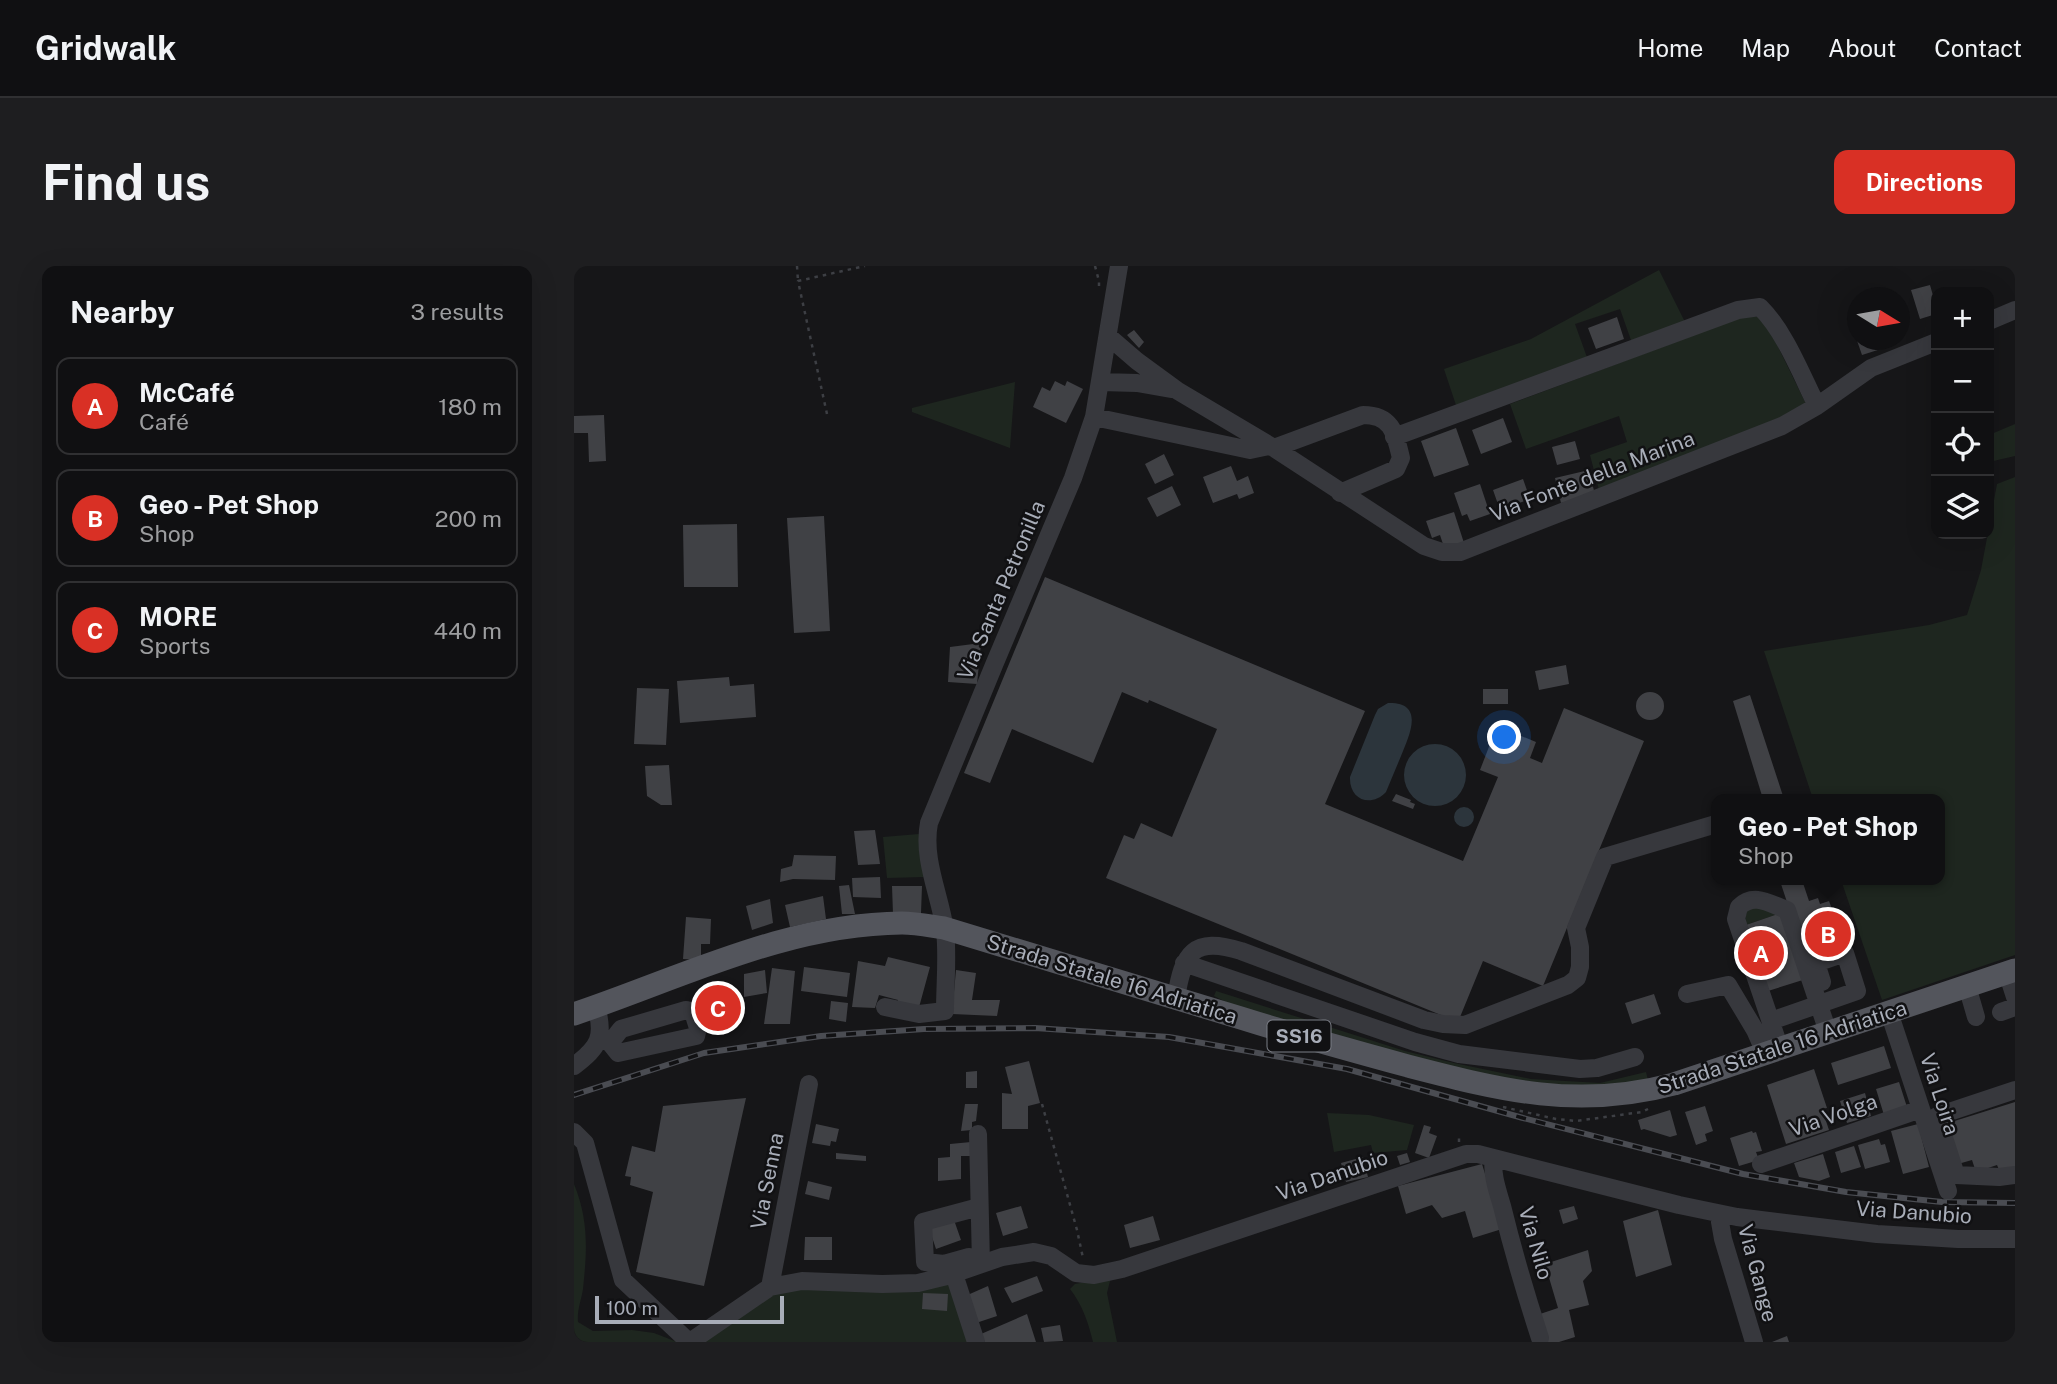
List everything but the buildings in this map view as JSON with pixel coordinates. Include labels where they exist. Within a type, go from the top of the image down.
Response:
[{"type":"main road","name":"Strada Statale 16 Adriatica","points":[[585,1010],[724,958],[820,932],[860,925],[905,923],[944,928],[1370,1056],[1483,1085],[1542,1095],[1590,1097],[1674,1084],[2011,971]]},
{"type":"street","name":"Via Santa Petronilla","points":[[885,1007],[919,1014],[944,1011],[946,944],[928,855],[926,838],[929,823],[993,664],[1073,478],[1094,417],[1119,266]]},
{"type":"street","points":[[1394,437],[1751,307],[1760,307],[1770,316],[1817,406]]},
{"type":"street","points":[[1994,319],[2015,310]]},
{"type":"street","name":"Via Fonte della Marina","points":[[1108,335],[1137,361],[1178,391],[1271,447],[1424,546],[1442,552],[1460,552],[1782,426],[1817,406],[1871,368],[1931,344]]},
{"type":"street","name":"Via Fonte della Marina","points":[[1101,382],[1136,383],[1178,391]]},
{"type":"street","points":[[1094,417],[1250,450],[1271,447],[1363,415],[1378,415],[1387,421],[1394,437],[1401,458],[1396,469],[1340,493]]},
{"type":"street","points":[[1176,998],[1179,978],[1188,956],[1206,946],[1220,945],[1424,1020],[1465,1025],[1567,985],[1577,978],[1580,947],[1576,928],[1605,857],[1711,825]]},
{"type":"street","points":[[1773,1051],[1771,1021],[1736,919],[1739,907],[1747,901],[1756,898],[1787,909],[1824,1002],[1828,1032]]},
{"type":"street","points":[[1184,963],[1415,1042],[1459,1054],[1580,1069],[1597,1068],[1635,1058]]},
{"type":"street","points":[[2011,971],[2015,997]]},
{"type":"street","points":[[1687,994],[1728,985],[1755,1030],[1773,1051]]},
{"type":"street","points":[[1967,986],[1976,1017]]},
{"type":"street","points":[[1771,1021],[1824,1002]]},
{"type":"street","points":[[574,1066],[605,1041],[601,1028],[585,1010]]},
{"type":"street","name":"Via Loira","points":[[1889,1012],[1948,1191]]},
{"type":"street","name":"Via Senna","points":[[770,1287],[809,1084]]},
{"type":"street","points":[[2015,1090],[1937,1116],[1956,1175],[2015,1175]]},
{"type":"street","name":"Via Volga","points":[[1761,1164],[1921,1109]]},
{"type":"street","points":[[574,1132],[585,1143],[623,1280],[689,1342],[770,1287],[802,1281],[918,1283],[954,1274],[981,1259]]},
{"type":"street","points":[[978,1134],[981,1259]]},
{"type":"street","name":"Via Danubio","points":[[1086,1275],[1122,1269],[1458,1156],[1478,1154],[1722,1215],[1877,1234],[2015,1239]]},
{"type":"street","name":"Via Nilo","points":[[1494,1158],[1497,1187],[1511,1244],[1540,1338]]},
{"type":"street","points":[[979,1207],[923,1222],[925,1262],[944,1264],[1013,1254],[1042,1253],[1076,1273],[1086,1275]]},
{"type":"street","name":"Via Gange","points":[[1722,1215],[1720,1223],[1723,1239],[1754,1342]]},
{"type":"street","points":[[954,1274],[976,1342]]},
{"type":"path","points":[[797,266],[827,414]]},
{"type":"path","points":[[798,281],[865,266]]},
{"type":"path","points":[[1042,1104],[1077,1230],[1086,1275]]},
{"type":"shaded area","points":[[1659,270],[1685,322],[1632,343],[1620,309],[1575,324],[1588,360],[1456,405],[1444,369],[1531,339]]},
{"type":"shaded area","points":[[1747,315],[1764,318],[1808,408],[1600,494],[1590,455],[1627,442],[1619,416],[1526,449],[1510,404]]},
{"type":"shaded area","points":[[1015,382],[1010,448],[912,412],[912,408]]},
{"type":"shaded area","points":[[2015,424],[2015,456],[1994,461],[1994,433]]},
{"type":"shaded area","points":[[2015,477],[2015,955],[1882,1000],[1843,885],[1945,885],[1945,794],[1811,794],[1764,651],[1929,625],[1967,615],[1981,570],[1987,539],[1994,539],[1994,500],[1997,484]]},
{"type":"shaded area","points":[[1388,703],[1407,708],[1411,714],[1410,730],[1386,792],[1374,800],[1362,799],[1353,791],[1350,777],[1378,709]]},
{"type":"shaded area","points":[[1435,744],[1457,753],[1466,775],[1457,797],[1435,806],[1413,797],[1404,775],[1413,753]]},
{"type":"shaded area","points":[[1464,807],[1471,810],[1474,817],[1471,824],[1464,827],[1457,824],[1454,817],[1457,810]]},
{"type":"shaded area","points":[[919,834],[924,877],[887,878],[883,837]]},
{"type":"shaded area","points":[[1755,907],[1784,912],[1746,925],[1747,911]]},
{"type":"shaded area","points":[[1216,991],[1405,1051],[1454,1063],[1531,1079],[1600,1083],[1646,1072],[1649,1084],[1509,1086],[1236,1007],[1214,996]]},
{"type":"shaded area","points":[[1327,1113],[1369,1115],[1414,1125],[1407,1150],[1373,1153],[1371,1145],[1334,1152]]},
{"type":"shaded area","points":[[574,1184],[586,1236],[578,1322],[593,1331],[632,1330],[654,1333],[677,1342],[574,1342]]},
{"type":"shaded area","points":[[782,1276],[951,1278],[974,1342],[699,1342]]},
{"type":"shaded area","points":[[1111,1277],[1107,1293],[1117,1342],[1093,1342],[1084,1314],[1070,1289],[1075,1284]]},
{"type":"railway","points":[[574,1095],[704,1053],[821,1036],[924,1029],[1035,1028],[1169,1037],[1347,1069],[1523,1118],[1743,1174],[1846,1192],[1942,1202],[2015,1203]]},
{"type":"place","name":"Geo - Pet Shop","points":[[1828,934]]},
{"type":"place","name":"McCafé","points":[[1761,953]]},
{"type":"place","name":"MORE","points":[[718,1008]]}]
